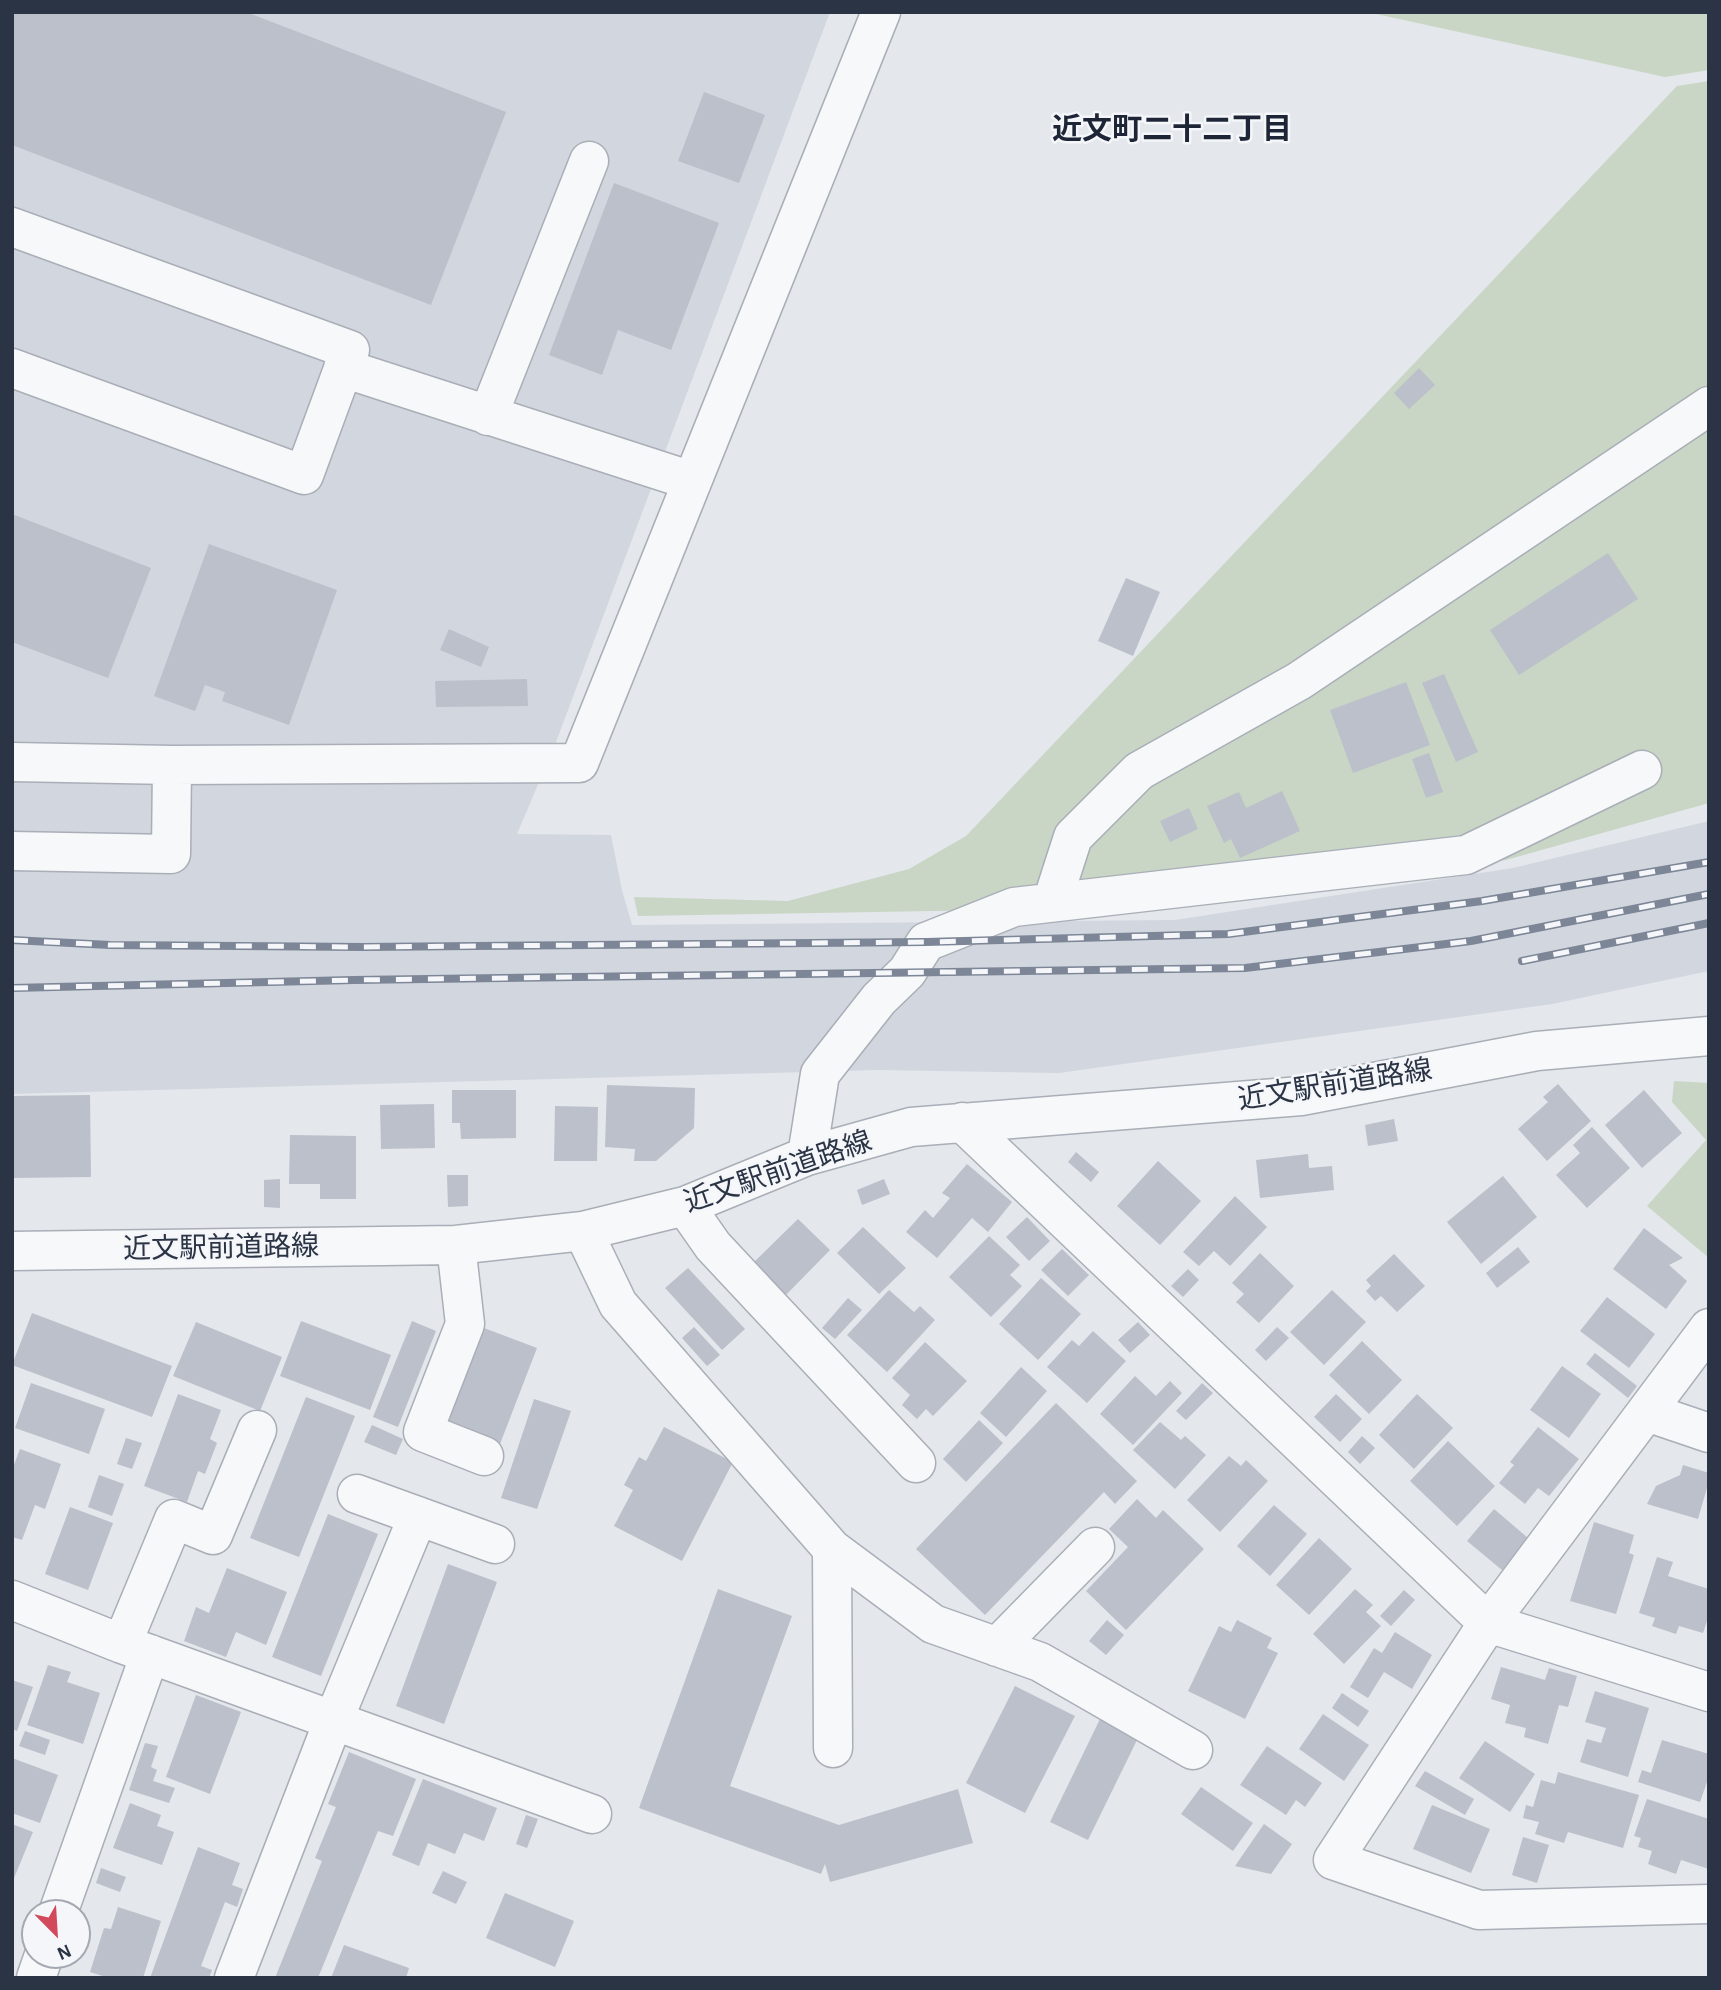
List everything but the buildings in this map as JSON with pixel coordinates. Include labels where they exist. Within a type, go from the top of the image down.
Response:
[{"type":"street","points":[[12,762],[172,765],[579,763],[881,12]]},
{"type":"street","points":[[488,416],[589,161]]},
{"type":"street","points":[[12,227],[350,351],[304,475],[12,368]]},
{"type":"street","points":[[343,368],[692,481]]},
{"type":"street","points":[[1052,902],[1073,837],[1139,771],[1299,681],[1709,406]]},
{"type":"street","points":[[12,851],[171,854],[172,765]]},
{"type":"street","points":[[807,1156],[820,1074],[879,999],[907,972],[926,942],[1014,907],[1466,855],[1642,770]]},
{"type":"street","name":"近文駅前道路線","points":[[14,1256],[456,1245],[583,1231],[685,1206],[807,1156],[911,1127],[1301,1096],[1537,1051],[1709,1036]]},
{"type":"street","points":[[962,1122],[1488,1623],[1709,1692]]},
{"type":"street","points":[[685,1206],[713,1245],[916,1463]]},
{"type":"street","points":[[583,1231],[618,1304],[832,1549],[933,1625],[1040,1662],[1193,1750]]},
{"type":"street","points":[[456,1245],[466,1324],[423,1432],[484,1457]]},
{"type":"street","points":[[1709,1328],[1488,1623],[1333,1860],[1479,1910],[1709,1904]]},
{"type":"street","points":[[1647,1412],[1709,1433]]},
{"type":"street","points":[[62,1899],[174,1519],[213,1535],[257,1430]]},
{"type":"street","points":[[357,1494],[495,1544]]},
{"type":"street","points":[[234,1978],[334,1719],[418,1516]]},
{"type":"street","points":[[997,1647],[1095,1547]]},
{"type":"street","points":[[832,1549],[833,1748]]},
{"type":"street","points":[[12,1600],[136,1649],[592,1814]]},
{"type":"shaded area","points":[[12,12],[830,12],[556,742],[517,834],[611,835],[632,925],[1175,920],[1513,868],[1709,821],[1709,971],[1552,1004],[1059,1073],[877,1070],[12,1094]]},
{"type":"green space","points":[[1367,12],[1709,12],[1709,70],[1665,77]]},
{"type":"green space","points":[[1709,81],[1709,803],[1506,860],[1171,907],[638,916],[634,897],[788,901],[909,869],[966,836],[1677,86]]},
{"type":"green space","points":[[1674,1081],[1709,1083],[1709,1258],[1647,1206],[1706,1140],[1672,1102]]},
{"type":"railway","points":[[12,940],[110,945],[363,947],[926,942],[1228,934],[1482,901],[1709,862]]},
{"type":"railway","points":[[12,988],[354,980],[1245,968],[1471,941],[1709,894]]},
{"type":"railway","points":[[1522,961],[1709,923]]},
{"type":"district","name":"近文町二十二丁目","points":[[1172,130]]}]
